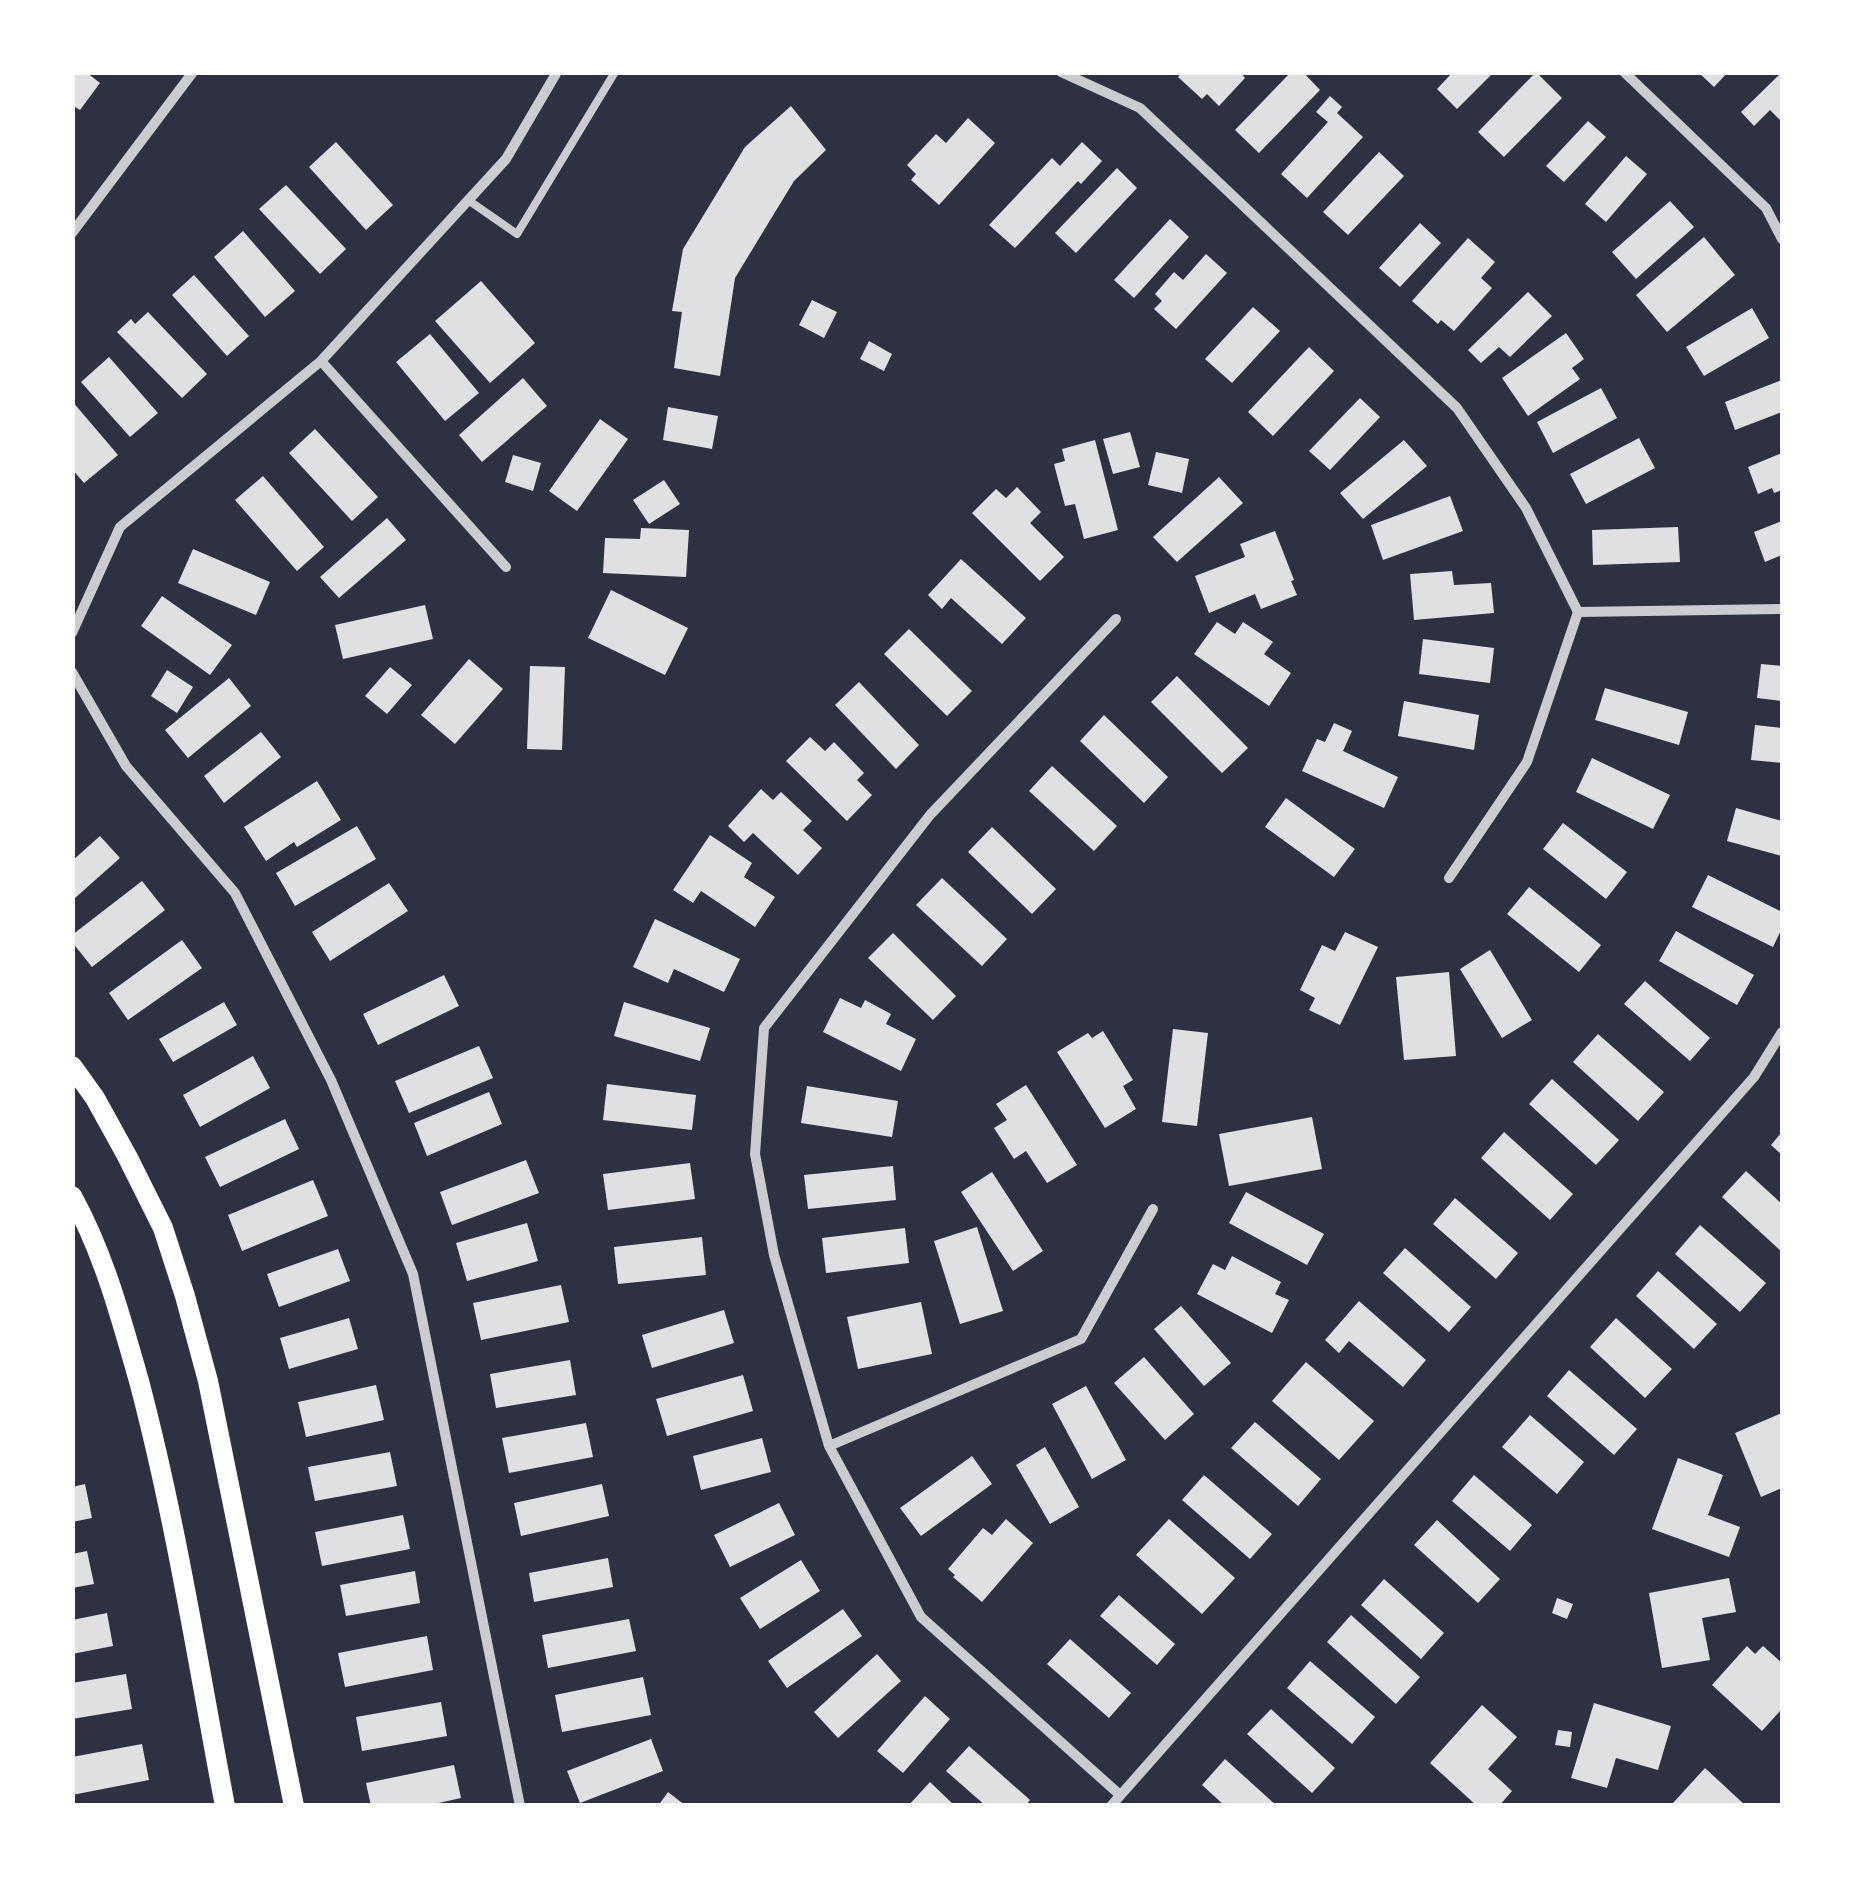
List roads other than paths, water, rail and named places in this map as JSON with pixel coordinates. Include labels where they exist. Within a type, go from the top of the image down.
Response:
[{"type":"main road","points":[[72,1066],[134,1170],[162,1228],[185,1296],[208,1381],[294,1806]]},
{"type":"main road","points":[[72,1196],[118,1305],[154,1437],[225,1806]]},
{"type":"street","points":[[72,233],[193,72]]},
{"type":"street","points":[[72,633],[120,527],[321,361],[506,159],[557,72]]},
{"type":"street","points":[[1061,72],[1140,108],[1458,408],[1526,508],[1578,612],[1526,762],[1449,878]]},
{"type":"street","points":[[1624,72],[1766,208],[1782,238]]},
{"type":"street","points":[[321,361],[506,568]]},
{"type":"street","points":[[1578,612],[1782,608]]},
{"type":"street","points":[[1116,620],[930,815],[764,1028],[755,1154],[774,1255],[829,1446],[921,1617],[1120,1795]]},
{"type":"street","points":[[72,672],[126,766],[234,894],[330,1080],[413,1274],[520,1806]]},
{"type":"street","points":[[1110,1806],[1754,1077],[1782,1032]]},
{"type":"street","points":[[829,1446],[1081,1338],[1152,1209]]},
{"type":"lane","points":[[468,200],[518,234],[615,72]]}]
